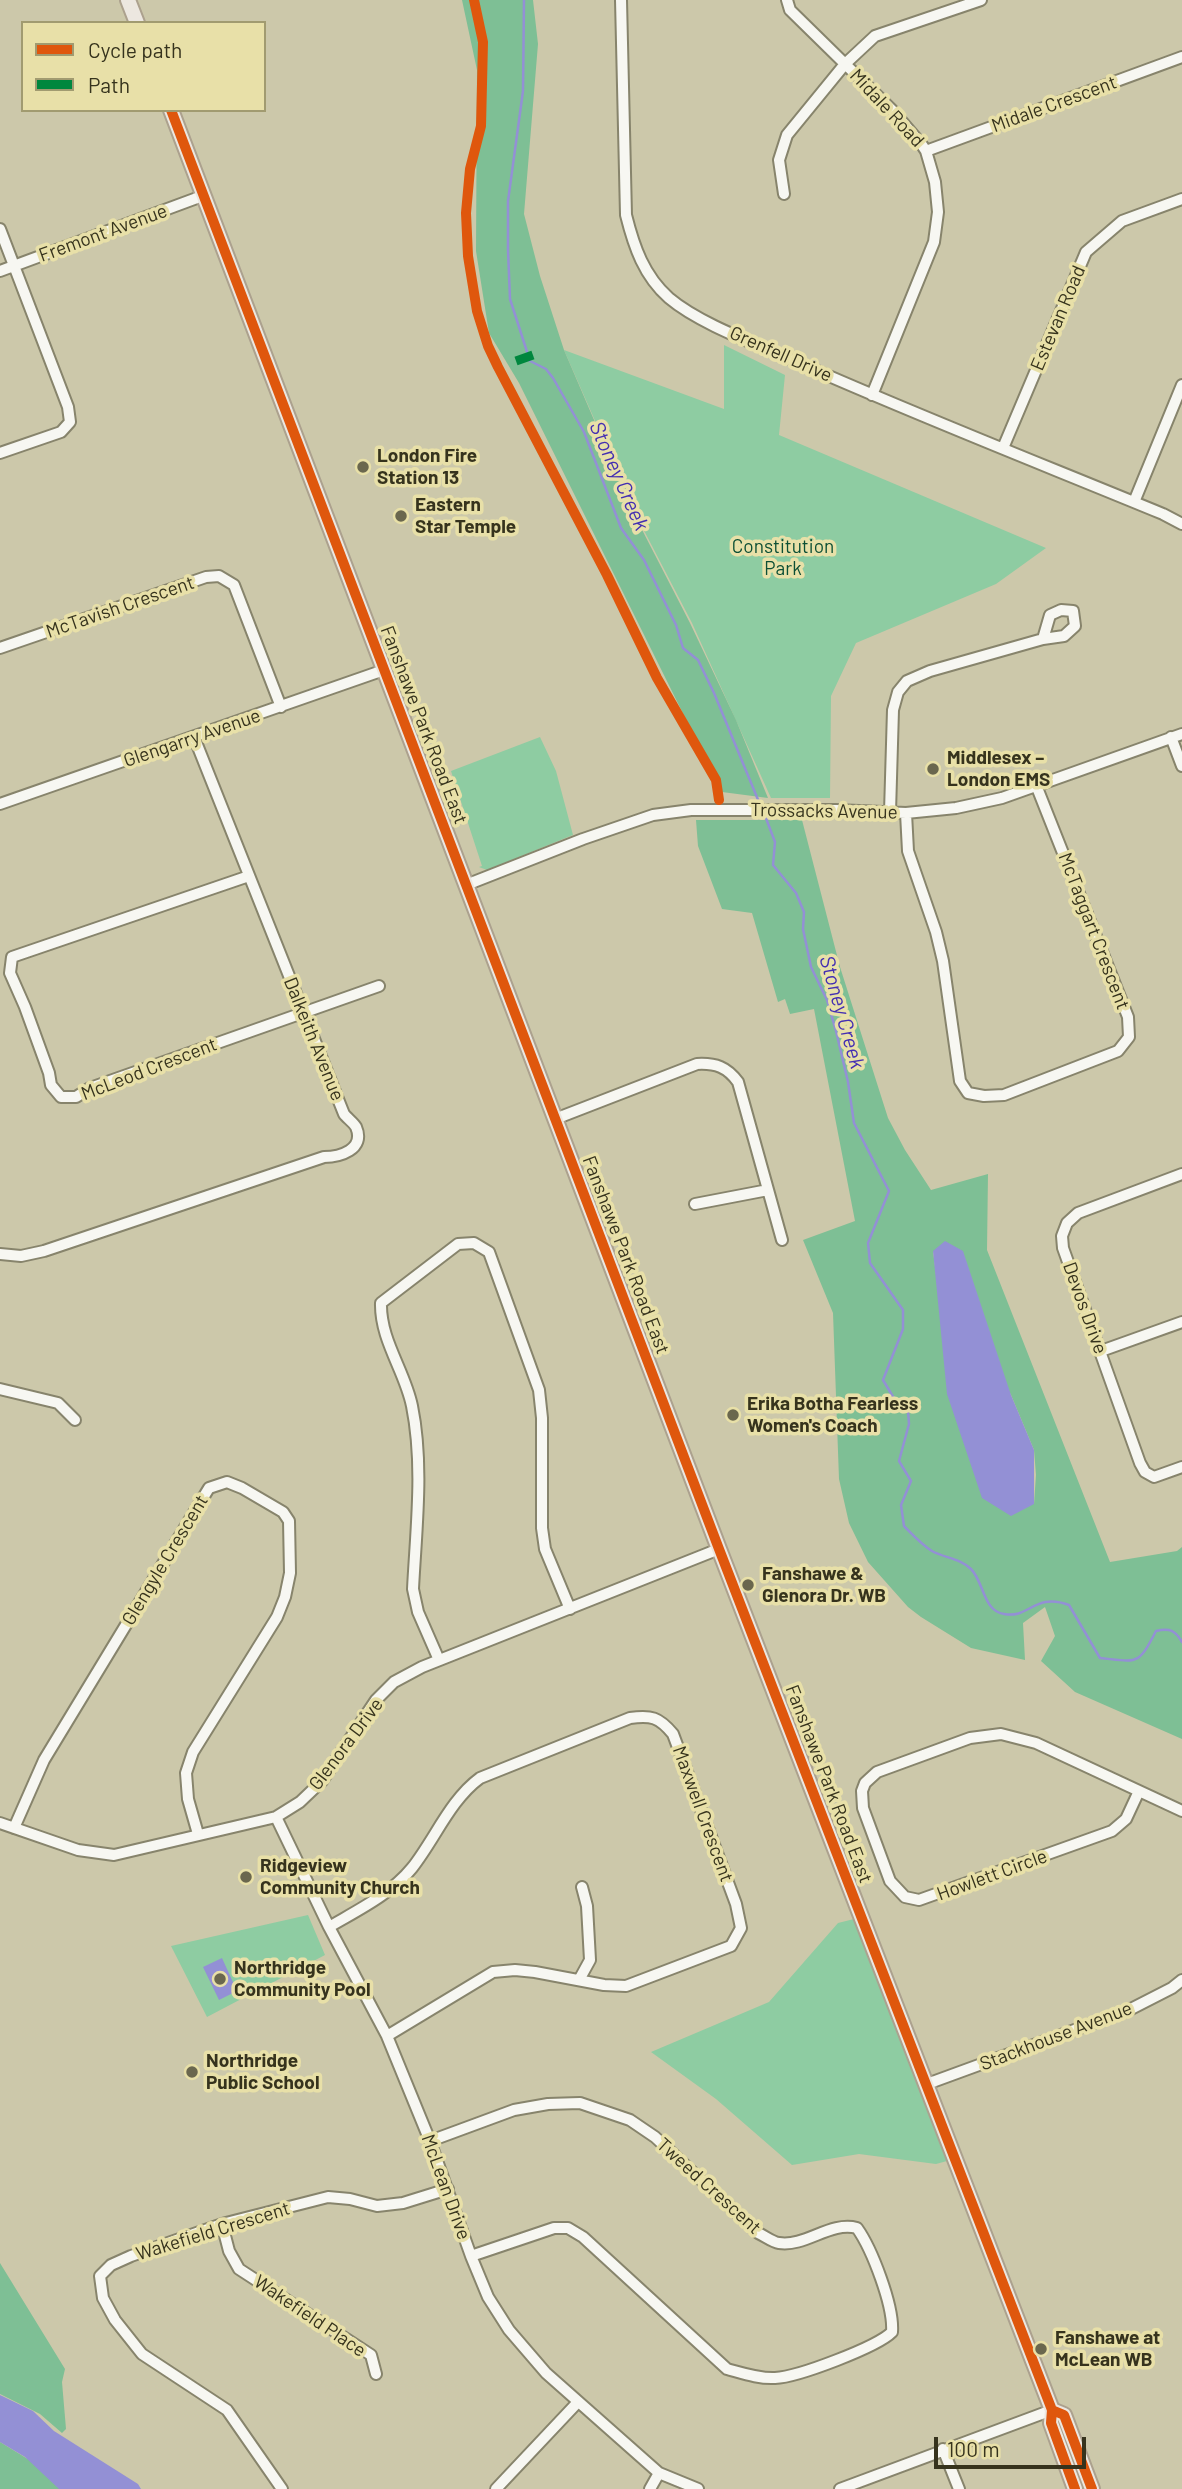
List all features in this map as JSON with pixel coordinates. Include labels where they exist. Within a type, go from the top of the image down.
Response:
[{"type":"main road","points":[[128,0],[136,21]]},
{"type":"main road","name":"Fanshawe Park Road East","points":[[172,112],[719,1549],[1052,2410],[1051,2423],[1075,2489]]},
{"type":"main road","name":"Fanshawe Park Road East","points":[[1052,2410],[1064,2415],[1092,2489]]},
{"type":"street","name":"Grenfell Drive","points":[[621,0],[626,215],[645,270],[667,296],[689,313],[872,395],[1182,524]]},
{"type":"street","name":"Midale Road","points":[[787,0],[790,9],[892,110],[926,151],[935,182],[939,212],[934,242],[872,395]]},
{"type":"street","points":[[784,194],[779,160],[787,135],[845,64],[875,36],[981,0]]},
{"type":"street","name":"Midale Crescent","points":[[926,151],[1182,57]]},
{"type":"street","name":"Fremont Avenue","points":[[0,271],[205,195]]},
{"type":"street","name":"Estevan Road","points":[[1003,448],[1086,252],[1122,221],[1182,199]]},
{"type":"street","points":[[0,229],[68,407],[70,422],[61,432],[0,453]]},
{"type":"street","points":[[1134,502],[1182,385]]},
{"type":"street","name":"McTavish Crescent","points":[[0,648],[206,578],[219,576],[234,585],[281,707]]},
{"type":"street","points":[[890,812],[893,710],[898,692],[907,681],[930,671],[1043,639]]},
{"type":"street","name":"Glengarry Avenue","points":[[0,804],[384,670]]},
{"type":"street","points":[[1177,735],[1182,766]]},
{"type":"street","name":"Trossacks Avenue","points":[[466,885],[653,815],[691,810],[906,813],[956,808],[990,801],[1177,735]]},
{"type":"street","name":"Dalkeith Avenue","points":[[0,1254],[21,1256],[44,1251],[324,1157],[340,1157],[350,1151],[357,1139],[356,1127],[344,1114],[194,737]]},
{"type":"street","name":"McTaggart Crescent","points":[[906,813],[908,852],[936,932],[943,961],[960,1081],[968,1093],[984,1096],[1004,1095],[1118,1051],[1129,1037],[1128,1017],[1036,785]]},
{"type":"street","name":"McLeod Crescent","points":[[249,876],[12,957],[10,973],[50,1073],[51,1085],[61,1097],[76,1097],[90,1088],[379,986]]},
{"type":"street","points":[[555,1119],[698,1064],[712,1063],[729,1070],[738,1082],[782,1240]]},
{"type":"street","name":"Devos Drive","points":[[1182,1174],[1078,1213],[1067,1223],[1062,1236],[1063,1248],[1131,1443],[1145,1472],[1154,1477],[1182,1467]]},
{"type":"street","points":[[695,1204],[768,1191]]},
{"type":"street","points":[[439,1660],[418,1612],[413,1589],[418,1448],[415,1422],[411,1402],[384,1331],[381,1303],[458,1244],[474,1243],[489,1252],[539,1390],[542,1418],[542,1528],[545,1549],[570,1609]]},
{"type":"street","points":[[1101,1351],[1182,1322]]},
{"type":"street","points":[[0,1389],[58,1403],[75,1420]]},
{"type":"street","name":"Glengyle Crescent","points":[[14,1828],[44,1760],[209,1488],[227,1482],[283,1512],[289,1521],[290,1573],[277,1617],[193,1752],[186,1773],[188,1799],[198,1834]]},
{"type":"street","name":"Glenora Drive","points":[[0,1824],[78,1850],[114,1855],[276,1818],[300,1802],[322,1781],[376,1700],[394,1682],[439,1660],[719,1549]]},
{"type":"street","name":"Maxwell Crescent","points":[[329,1927],[393,1888],[411,1869],[465,1789],[480,1778],[630,1718],[648,1716],[663,1723],[673,1734],[736,1904],[741,1928],[731,1946],[626,1986],[536,1972],[493,1972],[387,2036]]},
{"type":"street","name":"Howlett Circle","points":[[1139,1791],[1126,1819],[1112,1831],[919,1900],[905,1896],[890,1881],[861,1800],[865,1783],[877,1772],[970,1738],[995,1733],[1036,1743],[1182,1811]]},
{"type":"street","name":"McLean Drive","points":[[276,1818],[329,1927],[387,2036],[430,2141],[488,2297],[509,2330],[546,2373],[659,2473],[698,2489]]},
{"type":"street","points":[[579,1980],[590,1961],[587,1906],[582,1887]]},
{"type":"street","name":"Stackhouse Avenue","points":[[927,2084],[1129,2010],[1182,1980]]},
{"type":"street","name":"Tweed Crescent","points":[[430,2141],[514,2110],[548,2104],[580,2103],[630,2120],[655,2137],[758,2233],[778,2243],[795,2242],[839,2227],[857,2228],[866,2240],[891,2310],[892,2332],[879,2342],[797,2374],[775,2378],[751,2376],[727,2369],[583,2237],[568,2228],[554,2228],[471,2256]]},
{"type":"street","name":"Wakefield Crescent","points":[[282,2489],[227,2410],[142,2354],[115,2320],[103,2298],[100,2276],[111,2264],[222,2224],[328,2197],[351,2199],[377,2206],[403,2203],[448,2189]]},
{"type":"street","name":"Wakefield Place","points":[[222,2224],[229,2250],[239,2269],[371,2355],[376,2374]]},
{"type":"street","points":[[496,2489],[578,2402]]},
{"type":"street","points":[[840,2489],[1052,2410]]},
{"type":"street","points":[[943,2449],[959,2489]]},
{"type":"street","points":[[650,2489],[659,2473]]},
{"type":"green space","points":[[462,0],[533,0],[538,44],[524,214],[540,276],[564,350],[637,520],[736,720],[768,798],[722,792],[519,383],[489,333],[476,251],[477,70]]},
{"type":"green space","name":"Constitution Park","points":[[724,345],[785,375],[779,435],[1046,548],[996,584],[856,643],[831,696],[830,798],[771,798],[692,623],[638,519],[564,350],[724,409]]},
{"type":"green space","points":[[540,737],[556,771],[573,835],[487,870],[479,867],[482,866],[451,771]]},
{"type":"green space","points":[[696,820],[802,820],[840,967],[888,1118],[931,1190],[988,1174],[987,1250],[1110,1562],[1177,1551],[1182,1547],[1182,1739],[1075,1692],[1041,1661],[1055,1636],[1045,1607],[1023,1623],[1025,1660],[971,1648],[908,1607],[868,1562],[849,1523],[839,1479],[833,1313],[803,1240],[855,1221],[814,1009],[790,1014],[785,999],[778,1002],[752,913],[722,909],[698,846]],"holes":[[[933,1251],[1011,1395],[1034,1450],[1034,1504],[938,1290]]]},
{"type":"green space","points":[[308,1915],[325,1955],[207,2017],[171,1946]]},
{"type":"green space","points":[[854,1919],[947,2161],[936,2164],[859,2154],[792,2165],[716,2099],[651,2052],[769,2002],[838,1923]]},
{"type":"green space","points":[[0,2263],[65,2369],[62,2382],[66,2429],[62,2433],[40,2414],[0,2394]]},
{"type":"green space","points":[[0,2442],[31,2461],[60,2489],[0,2489]]},
{"type":"shaded area","points":[[945,1241],[963,1251],[1011,1395],[1034,1450],[1034,1504],[1011,1516],[982,1498],[947,1394],[933,1251]]},
{"type":"shaded area","name":"Northridge Community Pool","points":[[222,1958],[237,1991],[219,2000],[203,1967]]},
{"type":"shaded area","points":[[0,2395],[33,2411],[54,2431],[138,2484],[141,2489],[59,2489],[25,2457],[0,2442]]},
{"type":"waterway","name":"Stoney Creek","points":[[524,0],[523,91],[508,201],[510,299],[530,361],[546,369],[553,378],[584,432],[621,528],[644,560],[676,625],[683,648],[698,660],[761,807]]},
{"type":"waterway","name":"Stoney Creek","points":[[764,813],[775,842],[773,865],[796,893],[804,912],[803,929],[811,967],[827,1000],[836,1031],[854,1123],[889,1191],[868,1243],[870,1263],[903,1310],[903,1329],[883,1380],[895,1400],[908,1411],[909,1424],[899,1461],[911,1481],[901,1505],[904,1526],[932,1551],[971,1569],[988,1602],[997,1612],[1013,1615],[1048,1602],[1069,1605],[1100,1658],[1136,1659],[1145,1651],[1156,1631],[1172,1631],[1182,1642]]},
{"type":"marked path","points":[[516,361],[541,352]]},
{"type":"cycle path","points":[[474,0],[483,42],[481,126],[470,169],[466,213],[468,256],[477,311],[498,367],[607,575],[657,678],[716,780],[719,800]]},
{"type":"cycle path","points":[[172,112],[719,1549],[1052,2410],[1051,2423],[1075,2489]]},
{"type":"cycle path","points":[[1052,2410],[1064,2415],[1092,2489]]},
{"type":"place","name":"London Fire Station 13","points":[[363,467]]},
{"type":"place","name":"Eastern Star Temple","points":[[401,516]]},
{"type":"place","name":"Middlesex – London EMS","points":[[933,769]]},
{"type":"place","name":"Erika Botha Fearless Women's Coach","points":[[733,1415]]},
{"type":"place","name":"Fanshawe & Glenora Dr. WB","points":[[748,1585]]},
{"type":"place","name":"Ridgeview Community Church","points":[[246,1877]]},
{"type":"place","name":"Northridge Community Pool","points":[[220,1979]]},
{"type":"place","name":"Northridge Public School","points":[[192,2072]]},
{"type":"place","name":"Fanshawe at McLean WB","points":[[1041,2349]]}]
